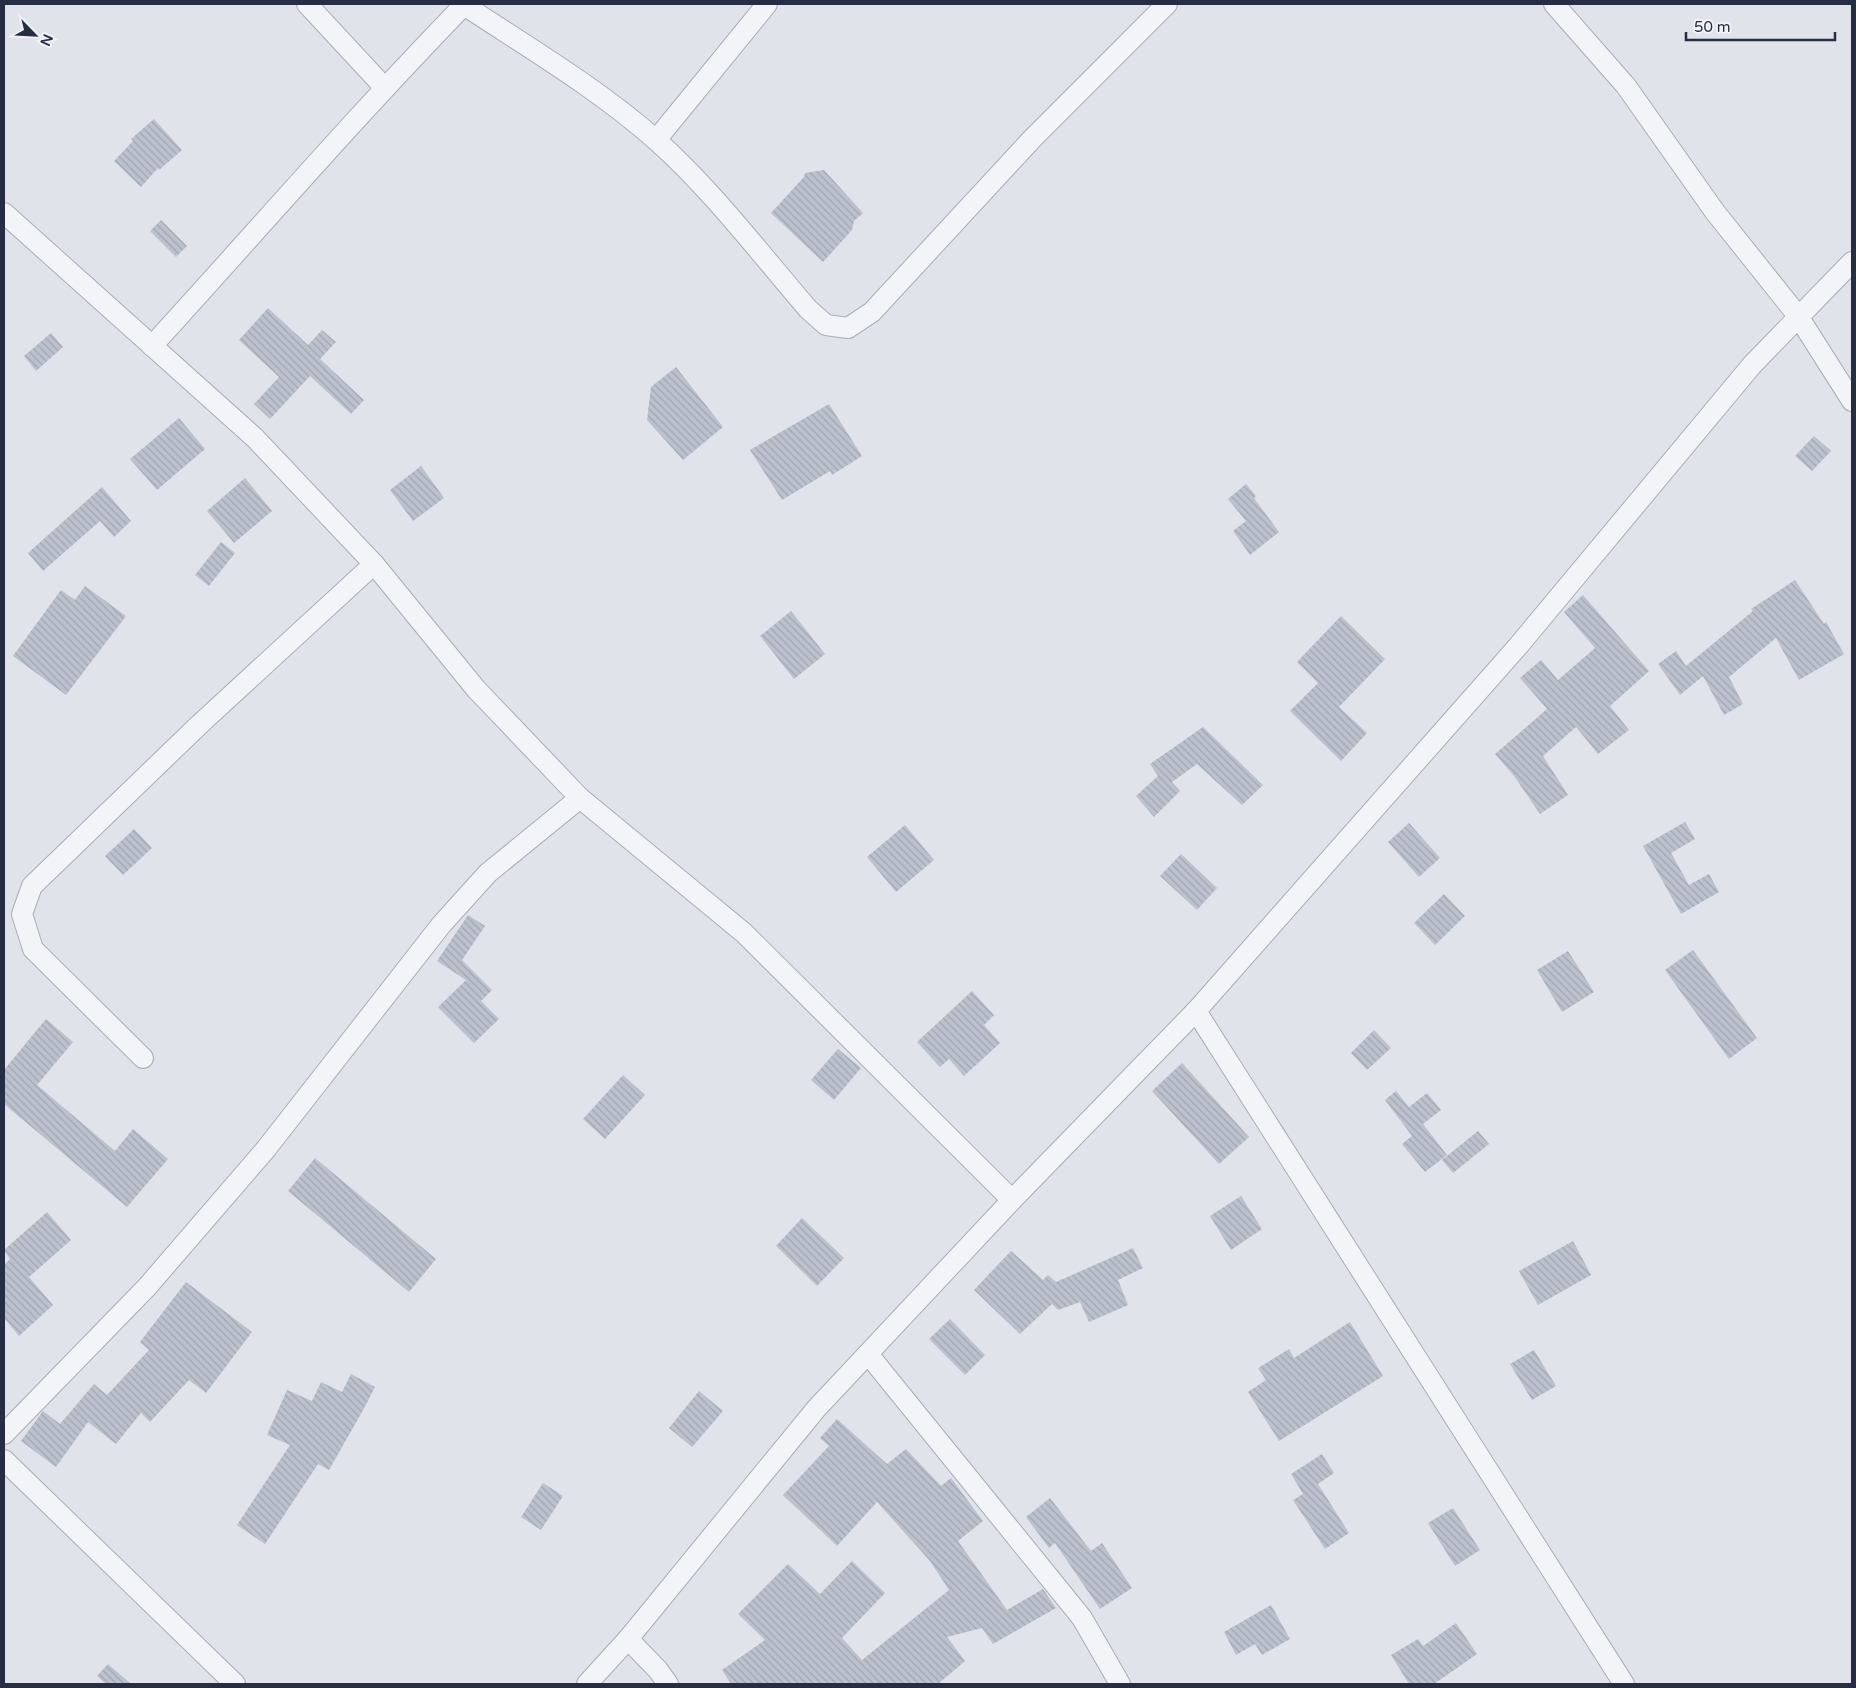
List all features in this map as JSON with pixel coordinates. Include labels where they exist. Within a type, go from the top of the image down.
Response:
[{"type":"street","points":[[307,4],[384,87]]},
{"type":"street","points":[[152,346],[277,209],[384,87],[464,4],[584,84],[656,140],[699,183],[808,309],[826,325],[848,328],[872,312],[1032,139],[1167,4]]},
{"type":"street","points":[[656,140],[767,4]]},
{"type":"street","points":[[1554,4],[1626,86],[1715,212],[1798,316],[1852,401]]},
{"type":"street","points":[[4,213],[255,438],[374,564],[476,689],[580,798],[744,933],[1012,1200]]},
{"type":"street","points":[[587,1684],[628,1638],[816,1409],[1012,1200],[1196,1011],[1519,646],[1746,372],[1852,262]]},
{"type":"street","points":[[144,1058],[32,949],[22,914],[32,886],[200,724],[374,564]]},
{"type":"street","points":[[4,1434],[147,1287],[266,1150],[441,925],[488,873],[580,798]]},
{"type":"street","points":[[1196,1011],[1624,1684]]},
{"type":"street","points":[[868,1354],[1082,1618],[1120,1684]]},
{"type":"street","points":[[4,1460],[235,1684]]},
{"type":"street","points":[[628,1638],[658,1670],[668,1684]]},
{"type":"building","points":[[154,119],[182,150],[159,170],[158,168],[141,187],[114,161],[133,141],[131,139]]},
{"type":"building","points":[[824,170],[863,213],[854,221],[852,230],[823,262],[771,213],[804,177],[805,173]]},
{"type":"building","points":[[161,220],[187,246],[176,257],[150,231]]},
{"type":"building","points":[[268,308],[308,345],[322,330],[336,342],[320,359],[364,400],[351,414],[310,376],[270,419],[254,404],[279,377],[239,340]]},
{"type":"building","points":[[51,333],[63,347],[36,371],[24,356]]},
{"type":"building","points":[[676,367],[723,427],[683,460],[647,420],[651,387]]},
{"type":"building","points":[[829,404],[862,456],[832,475],[830,471],[782,500],[750,450]]},
{"type":"building","points":[[179,418],[205,449],[157,490],[130,459]]},
{"type":"building","points":[[1814,436],[1831,451],[1812,471],[1795,456]]},
{"type":"building","points":[[421,466],[444,498],[413,521],[390,490]]},
{"type":"building","points":[[245,478],[272,511],[234,543],[207,511]]},
{"type":"building","points":[[1246,484],[1279,532],[1250,555],[1233,531],[1246,521],[1228,499]]},
{"type":"building","points":[[102,487],[131,521],[114,537],[100,521],[43,571],[28,553]]},
{"type":"building","points":[[221,542],[235,553],[209,586],[195,575]]},
{"type":"building","points":[[1795,580],[1824,624],[1826,622],[1844,654],[1799,680],[1776,638],[1729,677],[1743,704],[1724,715],[1703,676],[1680,695],[1658,664],[1676,651],[1686,666],[1753,611],[1751,609]]},
{"type":"building","points":[[85,586],[126,616],[66,695],[13,656],[61,590],[75,600]]},
{"type":"building","points":[[1583,595],[1649,671],[1610,706],[1629,730],[1598,754],[1576,727],[1543,756],[1568,795],[1540,814],[1514,776],[1495,754],[1547,709],[1520,678],[1541,660],[1558,680],[1595,648],[1564,612]]},
{"type":"building","points":[[791,611],[825,654],[794,679],[760,636]]},
{"type":"building","points":[[1341,616],[1385,659],[1339,707],[1367,733],[1341,761],[1290,711],[1318,683],[1297,662]]},
{"type":"building","points":[[1203,727],[1263,785],[1242,805],[1197,764],[1172,782],[1180,791],[1154,817],[1136,796],[1158,776],[1150,764]]},
{"type":"building","points":[[1685,822],[1695,839],[1671,853],[1689,885],[1709,874],[1719,892],[1681,914],[1643,846]]},
{"type":"building","points":[[1409,823],[1440,858],[1419,877],[1388,842]]},
{"type":"building","points":[[905,825],[934,860],[896,892],[867,857]]},
{"type":"building","points":[[134,829],[152,848],[123,875],[105,856]]},
{"type":"building","points":[[1181,854],[1217,888],[1197,910],[1160,876]]},
{"type":"building","points":[[1444,894],[1465,916],[1435,945],[1414,923]]},
{"type":"building","points":[[468,915],[485,926],[462,960],[492,990],[481,1001],[499,1019],[474,1043],[438,1007],[466,980],[437,961]]},
{"type":"building","points":[[1693,950],[1757,1038],[1729,1059],[1665,970]]},
{"type":"building","points":[[1568,951],[1594,992],[1562,1012],[1537,970]]},
{"type":"building","points":[[972,991],[994,1015],[984,1025],[1000,1043],[964,1076],[949,1059],[940,1067],[917,1042]]},
{"type":"building","points":[[46,1019],[73,1042],[37,1085],[115,1151],[133,1129],[168,1159],[127,1207],[4,1104],[4,1070]]},
{"type":"building","points":[[1374,1030],[1391,1048],[1367,1070],[1351,1053]]},
{"type":"building","points":[[838,1049],[861,1068],[834,1100],[811,1080]]},
{"type":"building","points":[[1182,1063],[1249,1137],[1219,1164],[1152,1091]]},
{"type":"building","points":[[623,1075],[645,1095],[605,1139],[583,1119]]},
{"type":"building","points":[[1396,1091],[1409,1107],[1427,1093],[1441,1110],[1423,1124],[1447,1155],[1425,1172],[1402,1144],[1412,1136],[1385,1100]]},
{"type":"building","points":[[1478,1131],[1489,1144],[1453,1173],[1442,1160]]},
{"type":"building","points":[[315,1158],[436,1259],[409,1292],[288,1191]]},
{"type":"building","points":[[1241,1196],[1262,1229],[1231,1250],[1210,1216]]},
{"type":"building","points":[[47,1212],[71,1240],[29,1277],[53,1305],[19,1336],[4,1318],[4,1265],[10,1259],[4,1250]]},
{"type":"building","points":[[802,1218],[844,1258],[817,1286],[776,1246]]},
{"type":"building","points":[[1573,1241],[1591,1275],[1538,1305],[1519,1271]]},
{"type":"building","points":[[1133,1248],[1143,1268],[1118,1280],[1128,1305],[1089,1322],[1080,1302],[1058,1310],[1052,1304],[1020,1334],[974,1290],[1011,1251],[1043,1280],[1048,1275],[1056,1282]]},
{"type":"building","points":[[186,1282],[252,1332],[206,1393],[189,1380],[150,1422],[141,1413],[116,1444],[88,1422],[56,1467],[21,1441],[43,1411],[60,1424],[94,1384],[107,1395],[149,1350],[140,1342]]},
{"type":"building","points":[[950,1319],[985,1355],[965,1375],[929,1339]]},
{"type":"building","points":[[1350,1322],[1383,1376],[1279,1441],[1248,1392],[1266,1380],[1258,1368],[1289,1349],[1294,1358]]},
{"type":"building","points":[[1534,1350],[1556,1386],[1532,1400],[1510,1364]]},
{"type":"building","points":[[351,1374],[375,1387],[329,1470],[318,1464],[265,1544],[237,1525],[290,1445],[267,1435],[287,1390],[312,1401],[321,1382],[342,1392]]},
{"type":"building","points":[[699,1391],[723,1411],[692,1447],[669,1428]]},
{"type":"building","points":[[837,1419],[887,1464],[906,1449],[941,1486],[951,1478],[983,1521],[958,1541],[1007,1610],[1043,1589],[1056,1608],[993,1644],[982,1628],[947,1637],[965,1661],[938,1684],[731,1684],[722,1670],[765,1640],[738,1614],[788,1564],[820,1594],[852,1561],[885,1593],[842,1638],[862,1660],[949,1590],[930,1561],[877,1502],[837,1546],[783,1495],[829,1446],[820,1438]]},
{"type":"building","points":[[1322,1454],[1334,1473],[1318,1484],[1349,1533],[1325,1549],[1293,1500],[1303,1494],[1291,1474]]},
{"type":"building","points":[[543,1483],[563,1496],[541,1530],[521,1517]]},
{"type":"building","points":[[1050,1498],[1091,1551],[1102,1543],[1132,1588],[1100,1609],[1055,1543],[1049,1548],[1026,1517]]},
{"type":"building","points":[[1453,1508],[1480,1550],[1455,1566],[1428,1523]]},
{"type":"building","points":[[1271,1605],[1290,1639],[1262,1655],[1255,1644],[1236,1655],[1224,1632]]},
{"type":"building","points":[[1456,1623],[1477,1654],[1434,1684],[1409,1684],[1391,1655],[1418,1639],[1423,1646]]},
{"type":"building","points":[[108,1664],[131,1684],[106,1684],[97,1676]]}]
